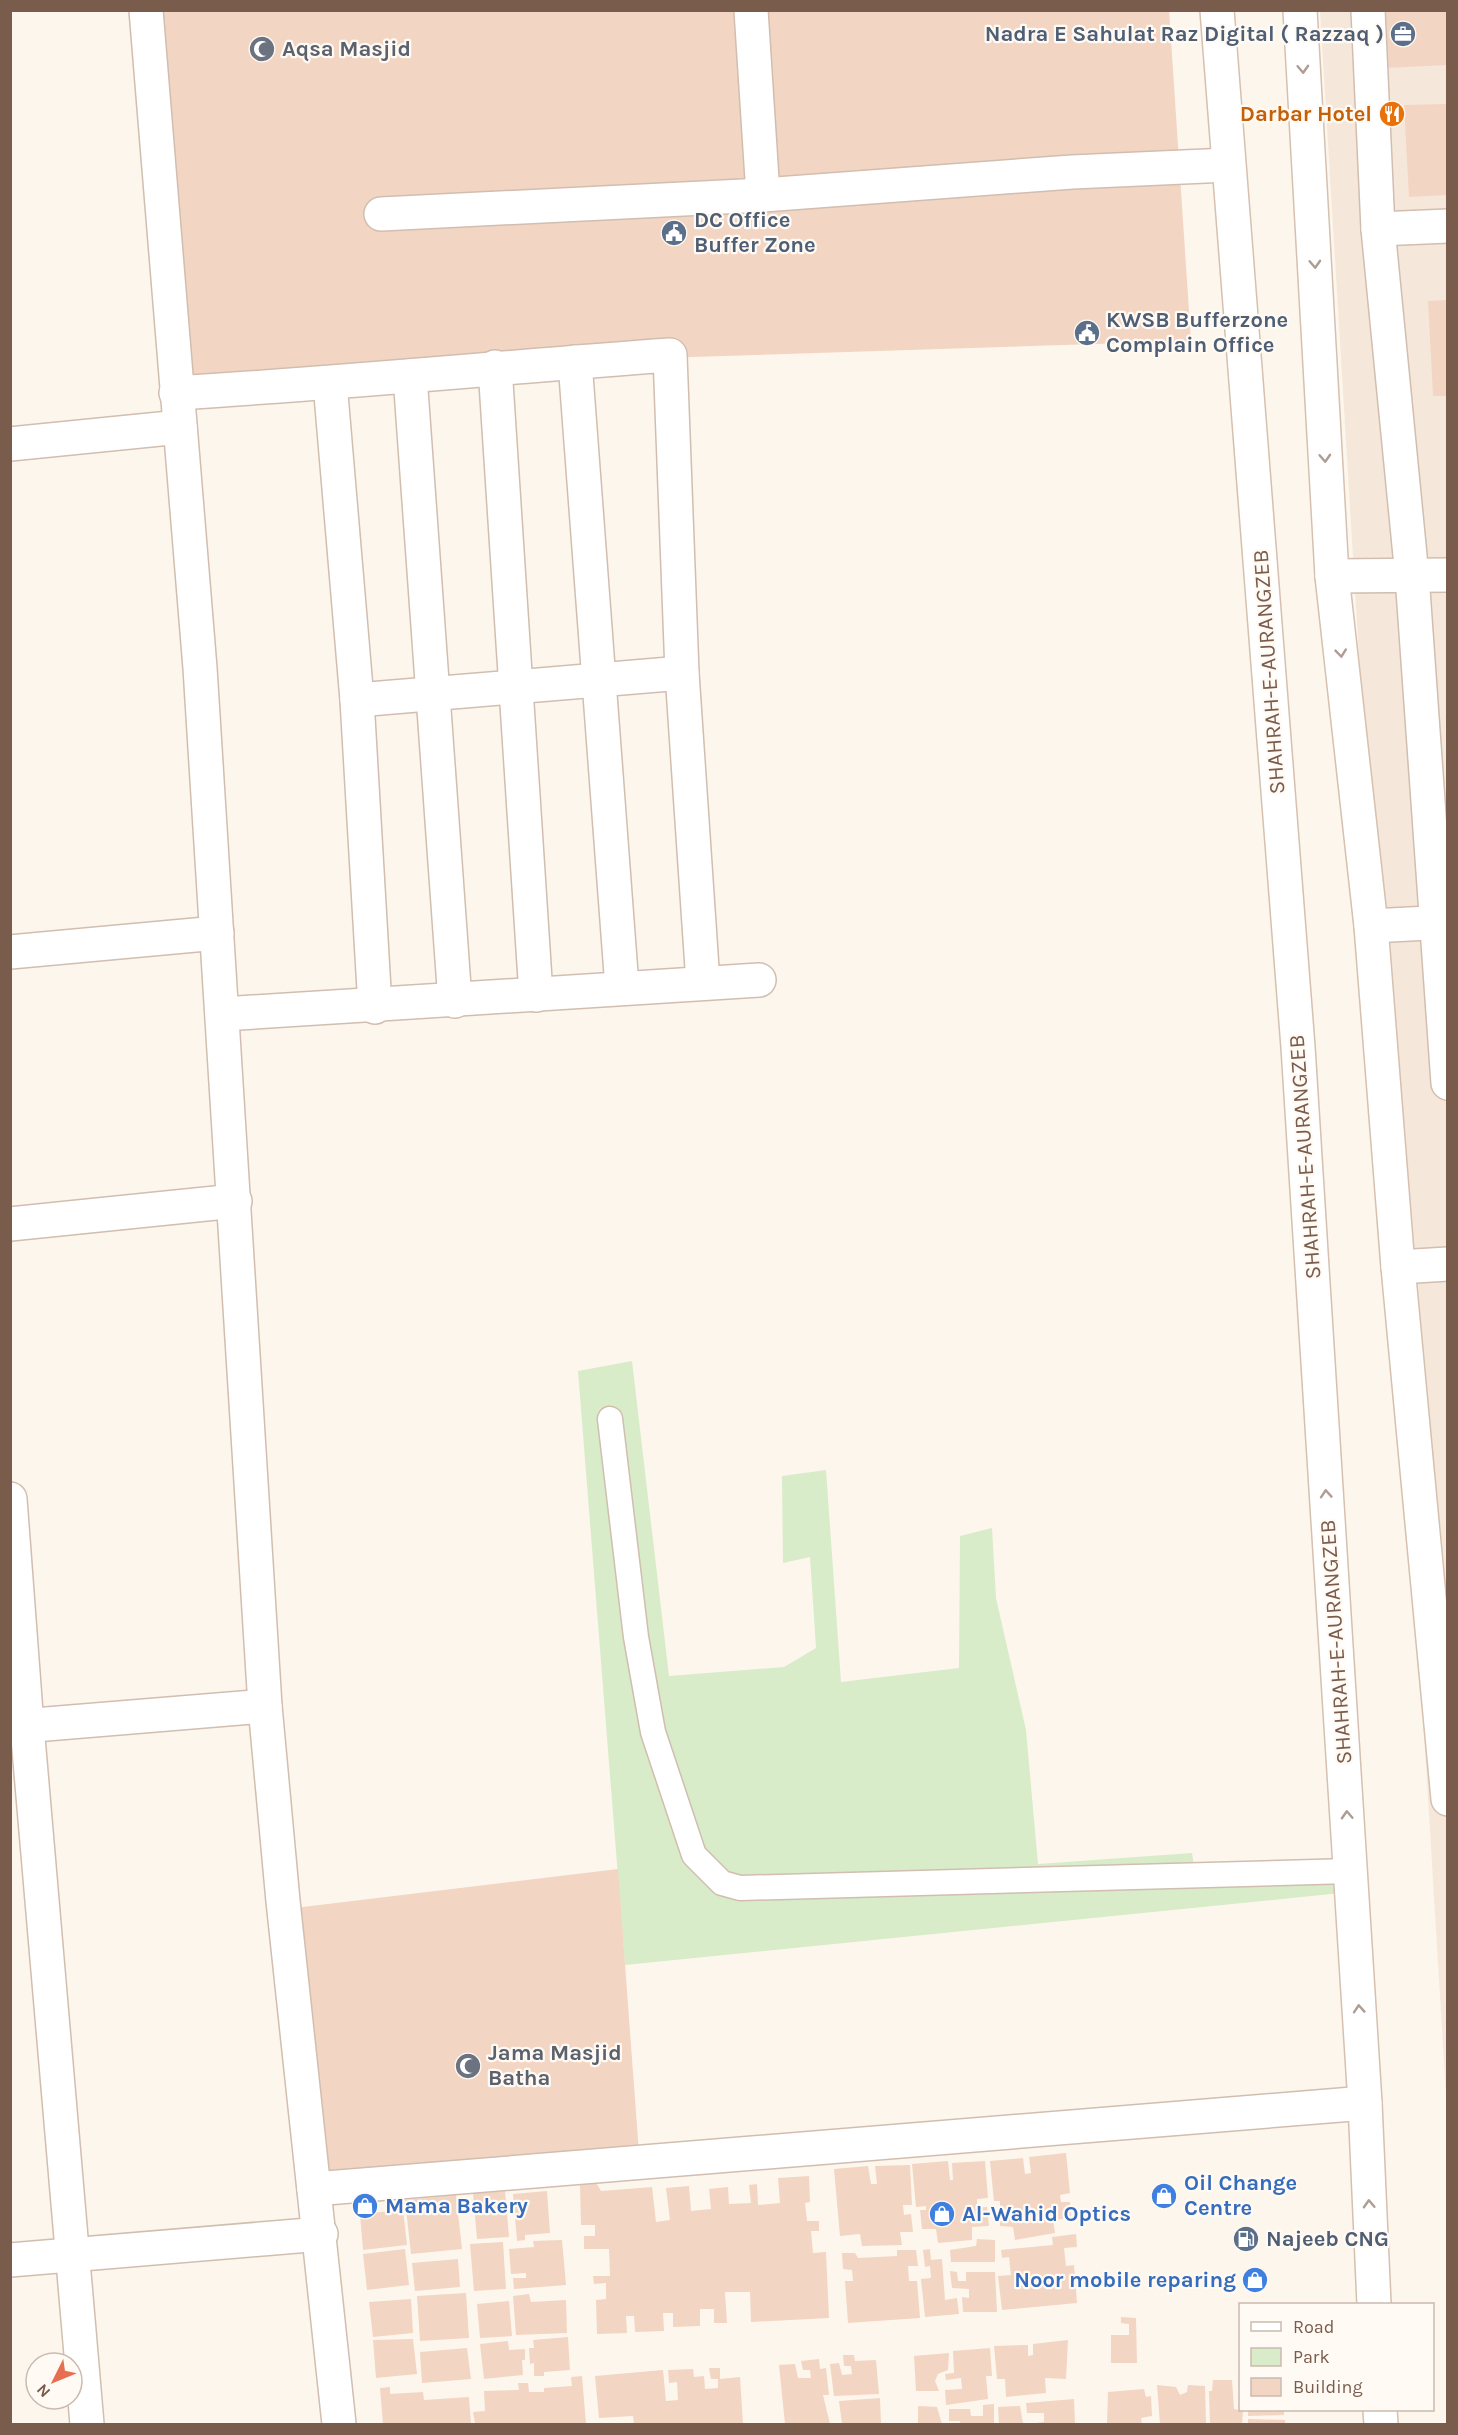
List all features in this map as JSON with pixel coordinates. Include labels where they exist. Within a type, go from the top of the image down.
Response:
[{"type":"street","points":[[146,10],[200,669],[265,1706],[283,1901],[314,2189],[321,2234],[339,2424]]},
{"type":"street","points":[[751,10],[763,195]]},
{"type":"street","name":"SHAHRAH-E-AURANGZEB","points":[[1217,10],[1298,1047],[1365,2103],[1374,2303]]},
{"type":"street","points":[[1300,10],[1332,576],[1371,926],[1398,1267],[1440,1609],[1448,1799]]},
{"type":"street","points":[[1368,10],[1378,229],[1412,576],[1442,922],[1448,1083]]},
{"type":"street","points":[[381,214],[763,195],[1072,172],[1228,165]]},
{"type":"street","points":[[1378,229],[1448,226]]},
{"type":"street","points":[[176,393],[330,383],[495,367],[670,355],[682,673],[703,983]]},
{"type":"street","points":[[575,362],[622,987]]},
{"type":"street","points":[[495,367],[536,995]]},
{"type":"street","points":[[410,376],[435,694],[455,1001]]},
{"type":"street","points":[[330,383],[357,700],[375,1007]]},
{"type":"street","points":[[10,444],[180,427]]},
{"type":"street","points":[[1332,576],[1448,575]]},
{"type":"street","points":[[357,700],[682,673]]},
{"type":"street","points":[[1371,926],[1442,922]]},
{"type":"street","points":[[10,952],[217,933]]},
{"type":"street","points":[[223,1014],[375,1007],[622,987],[759,980]]},
{"type":"street","points":[[10,1224],[235,1201]]},
{"type":"street","points":[[1398,1267],[1448,1264]]},
{"type":"street","points":[[10,1499],[19,1726],[73,2256],[87,2424]]},
{"type":"street","points":[[19,1726],[265,1706]]},
{"type":"street","points":[[314,2189],[1365,2103]]},
{"type":"street","points":[[10,2260],[321,2234]]},
{"type":"lane","points":[[610,1419],[636,1637],[653,1732],[694,1855],[722,1883],[740,1888],[1350,1871]]},
{"type":"shaded area","points":[[1320,11],[1447,11],[1447,2112]]},
{"type":"green space","points":[[632,1361],[669,1676],[784,1667],[816,1648],[810,1557],[783,1563],[782,1476],[826,1470],[841,1682],[959,1668],[960,1536],[992,1528],[996,1598],[1026,1730],[1038,1864],[1192,1853],[1195,1872],[1349,1856],[1351,1892],[625,1965],[578,1371]]},
{"type":"building","name":"DC Office Buffer Zone","points":[[147,10],[1169,10],[1191,341],[661,358],[178,395]]},
{"type":"building","points":[[1382,10],[1448,10],[1448,65],[1385,68]]},
{"type":"building","points":[[1448,104],[1448,195],[1409,197],[1404,105]]},
{"type":"building","points":[[1448,300],[1448,396],[1433,396],[1428,301]]},
{"type":"building","name":"Jama Masjid Batha","points":[[618,1869],[640,2167],[317,2192],[286,1909]]},
{"type":"building","points":[[1066,2153],[1070,2193],[1060,2195],[1061,2202],[1070,2202],[1071,2218],[1053,2220],[1055,2233],[1015,2240],[1013,2227],[1000,2226],[1000,2201],[994,2201],[990,2161],[1023,2158],[1025,2174],[1031,2173],[1029,2157]]},
{"type":"building","points":[[948,2161],[950,2180],[953,2180],[952,2163],[985,2161],[988,2198],[977,2199],[977,2208],[987,2207],[989,2226],[972,2227],[972,2240],[938,2243],[936,2229],[922,2229],[920,2210],[926,2210],[926,2206],[916,2207],[912,2164]]},
{"type":"building","points":[[910,2165],[912,2205],[903,2205],[904,2215],[911,2214],[913,2232],[900,2232],[902,2245],[862,2246],[860,2234],[840,2236],[834,2169],[868,2166],[871,2184],[877,2184],[875,2166]]},
{"type":"building","points":[[809,2176],[810,2202],[805,2203],[807,2221],[819,2221],[819,2231],[811,2231],[813,2253],[826,2252],[829,2318],[751,2322],[750,2292],[725,2292],[727,2323],[714,2323],[714,2309],[700,2309],[700,2326],[673,2327],[673,2313],[663,2313],[664,2331],[635,2332],[634,2316],[626,2316],[627,2333],[597,2334],[596,2300],[606,2299],[606,2283],[594,2284],[593,2276],[610,2276],[609,2249],[584,2249],[584,2236],[595,2236],[595,2225],[581,2225],[580,2184],[597,2184],[601,2191],[652,2187],[656,2222],[670,2220],[666,2188],[689,2186],[691,2211],[711,2209],[709,2189],[728,2187],[729,2204],[751,2203],[749,2185],[757,2184],[758,2205],[780,2203],[778,2178]]},
{"type":"building","points":[[505,2191],[509,2237],[477,2239],[473,2193]]},
{"type":"building","points":[[547,2191],[550,2233],[525,2235],[525,2240],[517,2241],[513,2194]]},
{"type":"building","points":[[456,2195],[462,2249],[411,2254],[405,2200]]},
{"type":"building","points":[[403,2210],[407,2245],[363,2250],[360,2214]]},
{"type":"building","points":[[1076,2234],[1077,2247],[1064,2248],[1066,2266],[1074,2265],[1077,2303],[1002,2310],[998,2276],[1011,2275],[1009,2257],[1002,2258],[1001,2250],[1053,2245],[1052,2237]]},
{"type":"building","points":[[977,2239],[995,2240],[995,2262],[951,2262],[950,2250],[976,2246]]},
{"type":"building","points":[[562,2240],[566,2285],[514,2289],[513,2278],[526,2278],[526,2273],[511,2274],[509,2249],[534,2247],[533,2241]]},
{"type":"building","points":[[503,2242],[506,2289],[474,2291],[470,2244]]},
{"type":"building","points":[[405,2249],[409,2285],[367,2290],[363,2254]]},
{"type":"building","points":[[930,2249],[931,2260],[942,2259],[945,2300],[957,2298],[959,2314],[925,2317],[921,2279],[931,2278],[930,2266],[925,2267],[923,2250]]},
{"type":"building","points":[[897,2250],[916,2250],[918,2266],[908,2266],[909,2281],[917,2281],[920,2318],[848,2323],[845,2281],[853,2281],[852,2270],[843,2269],[842,2253],[855,2253],[858,2258],[897,2256]]},
{"type":"building","points":[[458,2259],[460,2287],[415,2291],[412,2263]]},
{"type":"building","points":[[950,2271],[957,2272],[958,2281],[966,2281],[966,2272],[995,2272],[997,2312],[963,2312],[962,2297],[969,2298],[969,2289],[952,2288]]},
{"type":"building","points":[[466,2293],[469,2338],[420,2341],[417,2296]]},
{"type":"building","points":[[529,2294],[531,2302],[566,2300],[567,2333],[516,2335],[513,2296]]},
{"type":"building","points":[[411,2299],[413,2333],[373,2337],[369,2302]]},
{"type":"building","points":[[509,2301],[512,2336],[480,2338],[477,2304]]},
{"type":"building","points":[[1121,2317],[1136,2318],[1137,2363],[1111,2363],[1111,2335],[1129,2335],[1129,2324],[1121,2323]]},
{"type":"building","points":[[568,2337],[570,2370],[544,2372],[544,2376],[534,2376],[534,2363],[530,2364],[529,2348],[534,2348],[533,2340]]},
{"type":"building","points":[[413,2339],[417,2374],[376,2378],[373,2340]]},
{"type":"building","points":[[1068,2340],[1066,2379],[1045,2378],[1046,2393],[1006,2397],[1005,2379],[997,2379],[994,2346],[1028,2345],[1028,2356],[1033,2355],[1033,2344]]},
{"type":"building","points":[[508,2341],[509,2350],[525,2349],[525,2360],[522,2360],[523,2375],[484,2379],[480,2344]]},
{"type":"building","points":[[467,2348],[471,2379],[422,2383],[420,2352]]},
{"type":"building","points":[[990,2348],[992,2376],[986,2376],[988,2399],[946,2405],[945,2390],[962,2389],[961,2378],[946,2380],[945,2374],[954,2373],[953,2351]]},
{"type":"building","points":[[949,2353],[948,2370],[938,2374],[935,2381],[939,2391],[916,2391],[914,2356]]},
{"type":"building","points":[[843,2355],[854,2355],[855,2361],[876,2360],[879,2394],[834,2396],[830,2364],[839,2363],[842,2375],[852,2374],[851,2366],[844,2366]]},
{"type":"building","points":[[819,2359],[820,2369],[826,2368],[829,2395],[823,2395],[830,2424],[785,2424],[779,2365],[795,2364],[798,2378],[811,2378],[810,2370],[803,2370],[801,2361]]},
{"type":"building","points":[[709,2368],[720,2368],[720,2379],[740,2377],[743,2424],[634,2424],[633,2416],[599,2418],[595,2376],[663,2370],[666,2401],[678,2400],[677,2382],[669,2383],[668,2370],[693,2369],[694,2377],[704,2376],[705,2389],[718,2388],[718,2379],[711,2379]]},
{"type":"building","points":[[582,2376],[586,2424],[475,2424],[473,2412],[485,2411],[484,2391],[519,2390],[518,2383],[528,2383],[529,2392],[544,2392],[544,2388],[572,2386],[571,2377]]},
{"type":"building","points":[[1213,2380],[1232,2380],[1234,2409],[1243,2411],[1242,2424],[1210,2424],[1209,2391],[1212,2391]]},
{"type":"building","points":[[1157,2385],[1176,2387],[1180,2395],[1187,2392],[1188,2385],[1205,2386],[1206,2424],[1160,2424]]},
{"type":"building","points":[[390,2387],[390,2394],[423,2392],[424,2400],[469,2397],[471,2424],[383,2424],[380,2388]]},
{"type":"building","points":[[1144,2389],[1146,2397],[1151,2396],[1152,2416],[1141,2418],[1142,2424],[1107,2424],[1108,2392]]},
{"type":"building","points":[[880,2398],[881,2424],[842,2424],[839,2401]]},
{"type":"building","points":[[1074,2399],[1075,2424],[1027,2424],[1044,2422],[1044,2413],[1027,2413],[1026,2403]]},
{"type":"building","points":[[994,2404],[994,2424],[960,2424],[960,2421],[949,2421],[949,2409],[970,2409],[971,2416],[983,2416],[983,2405]]},
{"type":"building","points":[[918,2406],[937,2407],[942,2424],[918,2424]]},
{"type":"building","points":[[1020,2406],[1023,2424],[999,2424],[998,2407]]},
{"type":"building","points":[[1248,2411],[1284,2411],[1284,2415],[1248,2416]]},
{"type":"building","points":[[1248,2419],[1285,2420],[1285,2424],[1248,2424]]},
{"type":"place","name":"Nadra E Sahulat Raz Digital ( Razzaq )","points":[[1403,34]]},
{"type":"place","name":"Aqsa Masjid","points":[[262,49]]},
{"type":"place","name":"Darbar Hotel","points":[[1392,114]]},
{"type":"place","name":"DC Office Buffer Zone","points":[[674,233]]},
{"type":"place","name":"KWSB Bufferzone Complain Office","points":[[1087,333]]},
{"type":"place","name":"Jama Masjid Batha","points":[[468,2066]]},
{"type":"place","name":"Oil Change Centre","points":[[1164,2196]]},
{"type":"place","name":"Mama Bakery","points":[[365,2206]]},
{"type":"place","name":"Al-Wahid Optics","points":[[942,2214]]},
{"type":"place","name":"Najeeb CNG","points":[[1246,2239]]},
{"type":"place","name":"Noor mobile reparing","points":[[1255,2280]]}]
